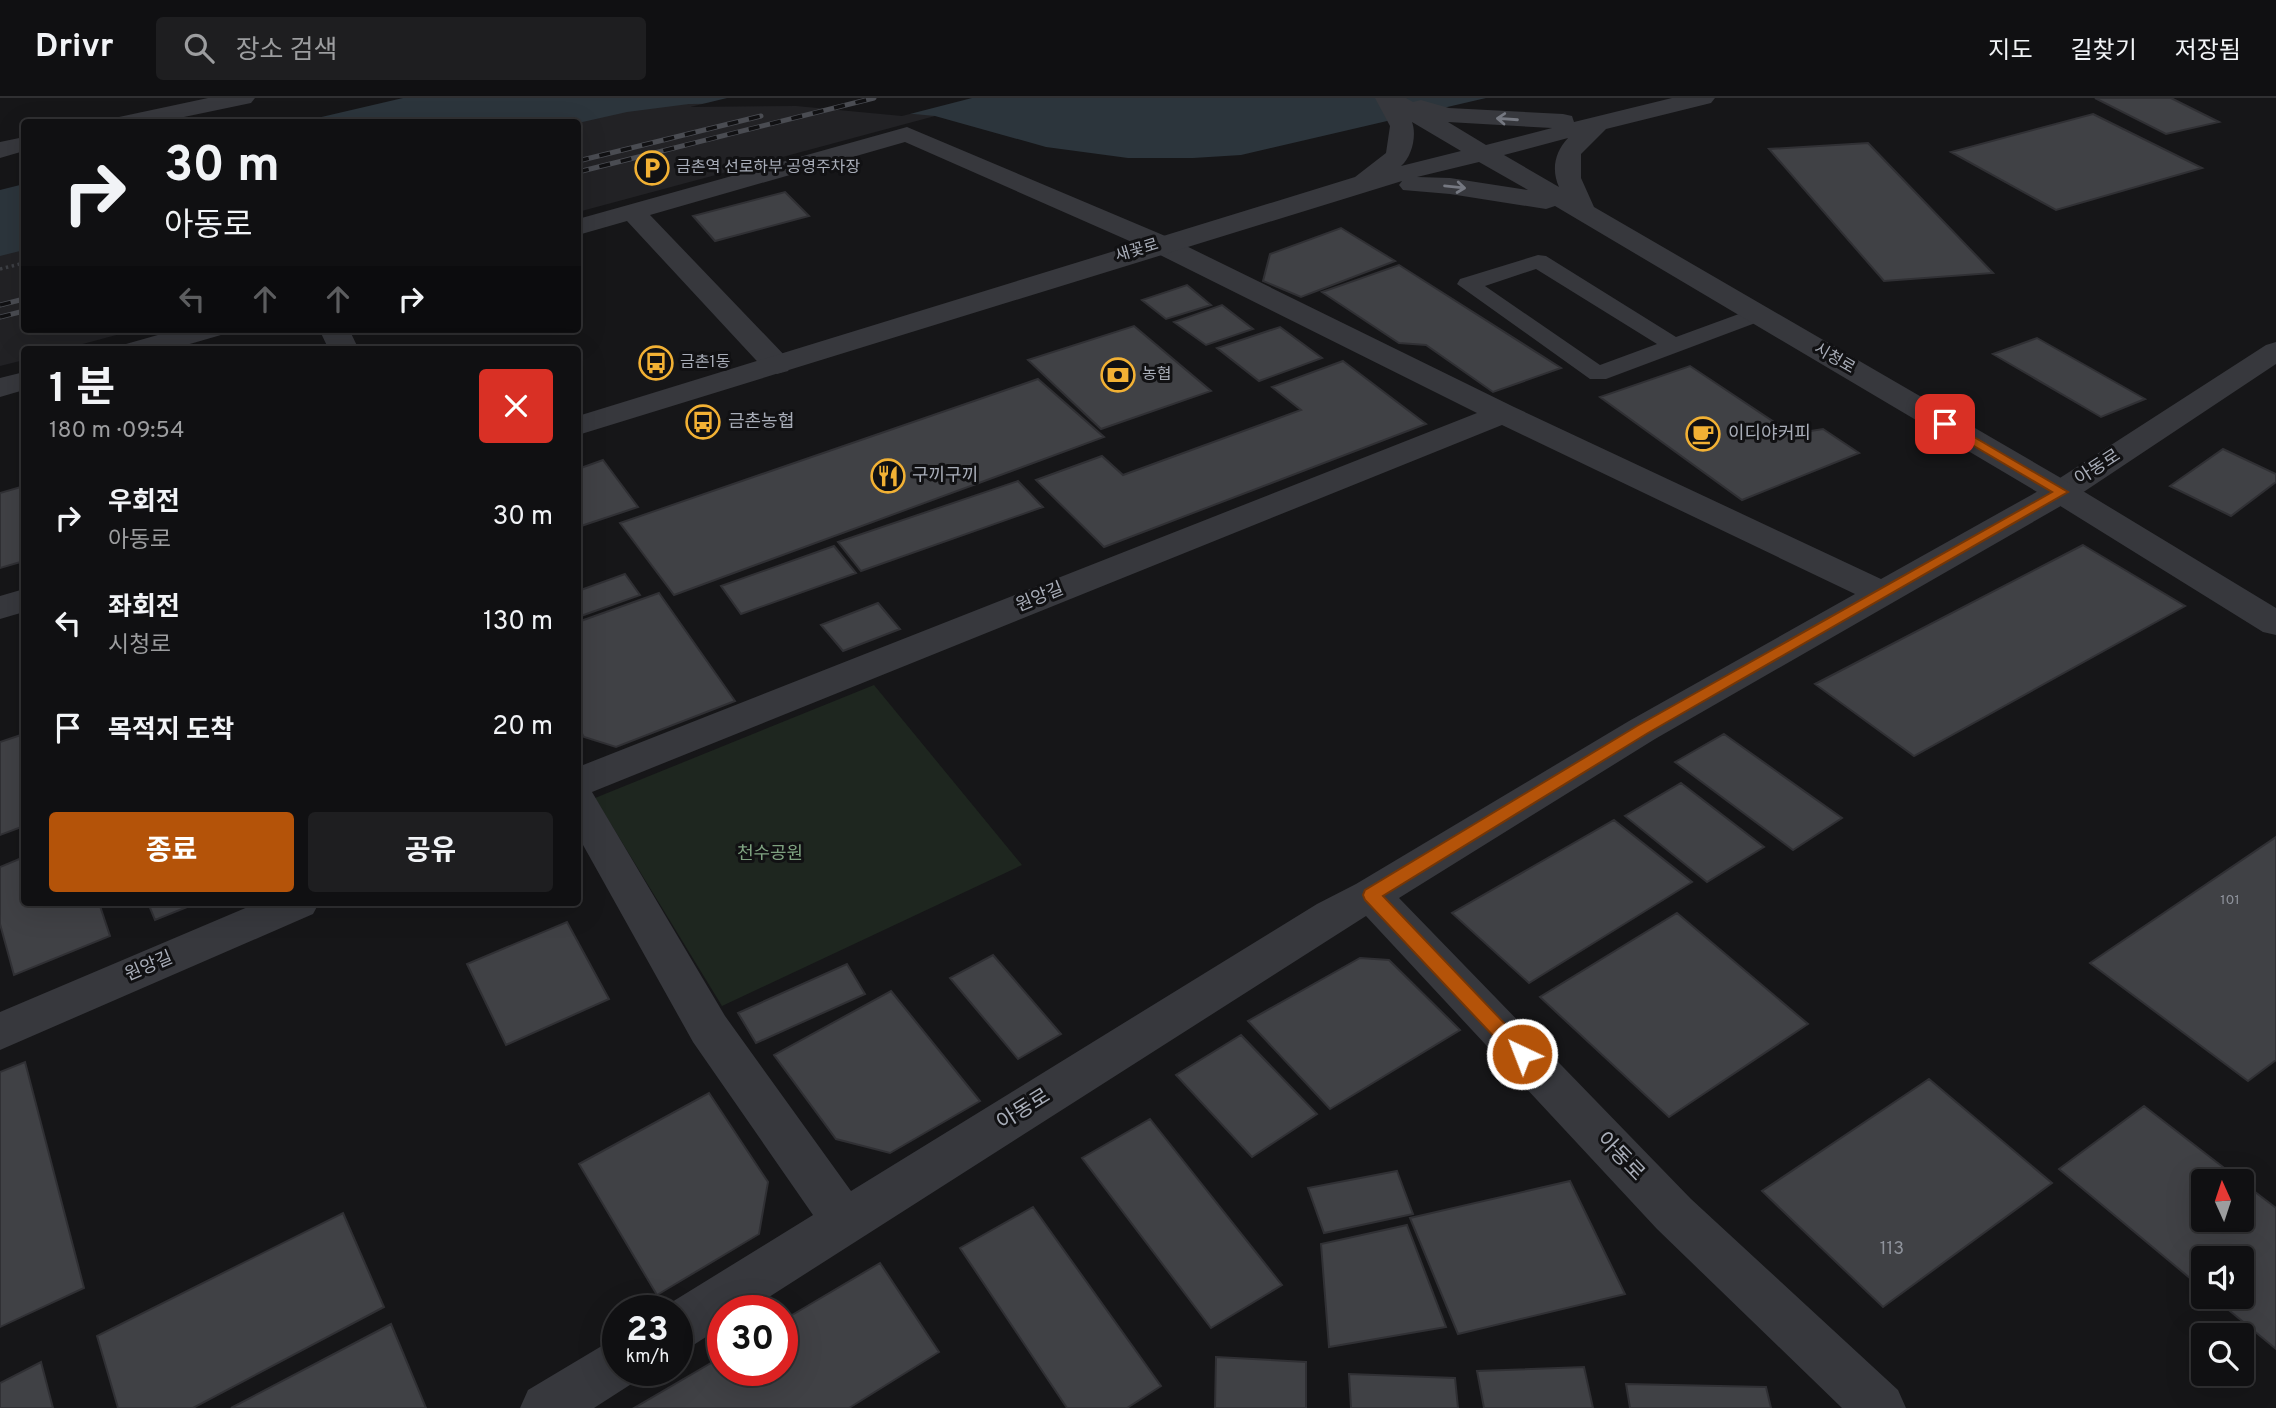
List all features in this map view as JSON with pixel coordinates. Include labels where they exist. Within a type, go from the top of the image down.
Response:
[{"type":"street","points":[[142,119],[243,98]]},
{"type":"street","points":[[1390,98],[1425,120],[1600,121]]},
{"type":"street","points":[[1390,98],[1425,120]]},
{"type":"street","name":"새꽃로","points":[[581,425],[1363,183],[1483,155],[1600,121],[1703,98]]},
{"type":"street","points":[[1363,183],[1398,156],[1425,120]]},
{"type":"street","name":"시청로","points":[[1425,120],[2062,492],[2276,624]]},
{"type":"street","points":[[1582,210],[1568,177],[1569,152],[1600,121]]},
{"type":"street","points":[[581,226],[907,134],[1160,244],[1503,414],[1882,593]]},
{"type":"street","points":[[0,150],[21,146]]},
{"type":"street","points":[[1363,183],[1450,186],[1522,196],[1582,210]]},
{"type":"street","points":[[633,212],[777,365]]},
{"type":"street","points":[[150,346],[197,333]]},
{"type":"street","name":"아동로","points":[[693,1317],[1332,915],[1371,895],[1642,730],[2062,492],[2276,351]]},
{"type":"street","points":[[0,388],[21,382]]},
{"type":"street","name":"원앙길","points":[[581,781],[1503,414]]},
{"type":"street","points":[[0,608],[21,601]]},
{"type":"street","points":[[581,807],[709,1029],[846,1223]]},
{"type":"street","name":"아동로","points":[[1371,895],[1674,1214],[1879,1408]]},
{"type":"street","name":"원앙길","points":[[0,1032],[291,906]]},
{"type":"street","points":[[547,1408],[602,1374]]},
{"type":"lane","points":[[1674,345],[1538,261],[1468,284],[1598,374],[1758,314]]},
{"type":"path","points":[[0,269],[21,264]]},
{"type":"shaded area","points":[[403,98],[1486,98],[1241,155],[1193,158],[1128,158],[1046,147],[935,116],[797,103],[689,104],[627,112],[581,122],[581,119],[313,119]]},
{"type":"shaded area","name":"금촌역 선로하부 공영주차장","points":[[664,98],[1002,98],[581,211],[581,119],[570,119]]},
{"type":"shaded area","points":[[21,185],[21,251],[0,256],[0,190]]},
{"type":"shaded area","points":[[21,243],[21,333],[124,333],[75,346],[21,346],[21,361],[0,366],[0,247]]},
{"type":"green space","name":"천수공원","points":[[874,685],[1022,865],[722,1006],[595,798]]},
{"type":"pier","points":[[727,98],[972,98],[902,116],[796,106],[690,107]]},
{"type":"building","points":[[2095,98],[2171,98],[2219,122],[2166,134]]},
{"type":"building","points":[[2093,114],[2202,168],[2056,210],[1951,152]]},
{"type":"building","points":[[1868,143],[1993,273],[1884,281],[1769,149]]},
{"type":"building","points":[[785,192],[809,216],[715,241],[693,216]]},
{"type":"building","points":[[1341,228],[1395,261],[1301,297],[1263,281],[1270,254]]},
{"type":"building","points":[[1399,265],[1561,368],[1493,392],[1426,345],[1399,343],[1322,292]]},
{"type":"building","points":[[1187,285],[1211,305],[1166,319],[1142,300]]},
{"type":"building","points":[[1222,305],[1253,329],[1206,345],[1174,322]]},
{"type":"building","name":"농협","points":[[1134,326],[1211,391],[1101,429],[1028,360]]},
{"type":"building","points":[[1280,327],[1322,358],[1259,381],[1217,348]]},
{"type":"building","points":[[2037,338],[2145,399],[2101,417],[1993,354]]},
{"type":"building","points":[[1343,361],[1426,424],[1104,547],[1036,480],[1102,456],[1123,475],[1301,410],[1272,387]]},
{"type":"building","points":[[1690,366],[1792,434],[1823,429],[1859,453],[1742,500],[1600,397]]},
{"type":"building","points":[[1038,379],[1104,437],[674,595],[620,523]]},
{"type":"building","points":[[2223,449],[2276,474],[2276,482],[2231,516],[2170,486]]},
{"type":"building","points":[[603,460],[638,507],[581,526],[581,468]]},
{"type":"building","points":[[1018,481],[1043,507],[861,571],[838,542]]},
{"type":"building","points":[[21,487],[21,562],[0,568],[0,493]]},
{"type":"building","points":[[2083,545],[2185,606],[1914,756],[1815,684]]},
{"type":"building","points":[[834,546],[856,573],[741,614],[721,586]]},
{"type":"building","points":[[625,574],[640,595],[581,616],[581,590]]},
{"type":"building","points":[[659,593],[735,701],[616,747],[584,737],[581,732],[581,621]]},
{"type":"building","points":[[878,603],[900,629],[843,651],[821,625]]},
{"type":"building","points":[[1724,734],[1842,818],[1793,850],[1675,762]]},
{"type":"building","points":[[21,735],[21,827],[0,835],[0,742]]},
{"type":"building","points":[[1681,783],[1764,847],[1707,882],[1625,816]]},
{"type":"building","points":[[1614,820],[1692,882],[1529,983],[1452,913]]},
{"type":"building","points":[[2276,837],[2276,1060],[2248,1081],[2090,963]]},
{"type":"building","points":[[21,858],[21,906],[100,906],[110,936],[14,975],[0,924],[0,867]]},
{"type":"building","points":[[149,906],[190,906],[155,920]]},
{"type":"building","points":[[1677,913],[1808,1024],[1669,1117],[1540,997]]},
{"type":"building","points":[[567,922],[609,999],[506,1045],[467,964]]},
{"type":"building","points":[[993,955],[1061,1034],[1018,1059],[950,978]]},
{"type":"building","points":[[1360,958],[1389,960],[1460,1030],[1330,1109],[1248,1021]]},
{"type":"building","points":[[847,964],[865,994],[756,1043],[738,1013]]},
{"type":"building","points":[[891,991],[980,1101],[890,1153],[836,1139],[774,1055]]},
{"type":"building","points":[[1241,1035],[1317,1114],[1252,1157],[1176,1075]]},
{"type":"building","points":[[25,1062],[84,1288],[0,1327],[0,1072]]},
{"type":"building","points":[[1929,1079],[2052,1183],[1883,1307],[1762,1191]]},
{"type":"building","points":[[709,1093],[768,1182],[759,1234],[657,1295],[579,1164]]},
{"type":"building","points":[[2144,1106],[2225,1169],[2191,1169],[2191,1232],[2254,1232],[2254,1191],[2276,1208],[2276,1349],[2254,1331],[2254,1323],[2244,1323],[2228,1309],[2254,1309],[2254,1246],[2191,1246],[2191,1279],[2059,1169]]},
{"type":"building","points":[[1150,1119],[1282,1285],[1211,1328],[1082,1158]]},
{"type":"building","points":[[1397,1171],[1413,1214],[1324,1233],[1308,1188]]},
{"type":"building","points":[[1570,1181],[1625,1294],[1458,1334],[1410,1218]]},
{"type":"building","points":[[1033,1207],[1161,1386],[1127,1408],[1067,1408],[960,1248]]},
{"type":"building","points":[[343,1213],[384,1307],[193,1408],[118,1408],[97,1336]]},
{"type":"building","points":[[1407,1225],[1446,1327],[1329,1347],[1321,1244]]},
{"type":"building","points":[[880,1263],[939,1352],[849,1408],[634,1408],[672,1386],[693,1386],[693,1374],[707,1365],[707,1386],[798,1386],[798,1312]]},
{"type":"building","points":[[391,1324],[426,1408],[231,1408]]},
{"type":"building","points":[[1216,1357],[1306,1362],[1306,1408],[1215,1408]]},
{"type":"building","points":[[41,1362],[53,1408],[0,1408],[0,1383]]},
{"type":"building","points":[[1584,1367],[1593,1408],[1484,1408],[1477,1371]]},
{"type":"building","points":[[1349,1374],[1455,1378],[1458,1408],[1351,1408]]},
{"type":"building","points":[[1626,1384],[1766,1387],[1771,1408],[1630,1408]]},
{"type":"railway","points":[[581,171],[874,98]]},
{"type":"railway","points":[[581,160],[761,116]]},
{"type":"railway","points":[[0,305],[21,300]]},
{"type":"railway","points":[[0,317],[21,312]]},
{"type":"place","name":"금촌역 선로하부 공영주차장","points":[[652,168]]},
{"type":"place","name":"금촌1동","points":[[656,363]]},
{"type":"place","name":"농협","points":[[1118,375]]},
{"type":"place","name":"금촌농협","points":[[703,422]]},
{"type":"place","name":"이디야커피","points":[[1703,434]]},
{"type":"place","name":"구끼구끼","points":[[888,476]]},
{"type":"route","points":[[1522,1054],[1371,895],[1642,730],[2062,492],[1945,424]]}]
